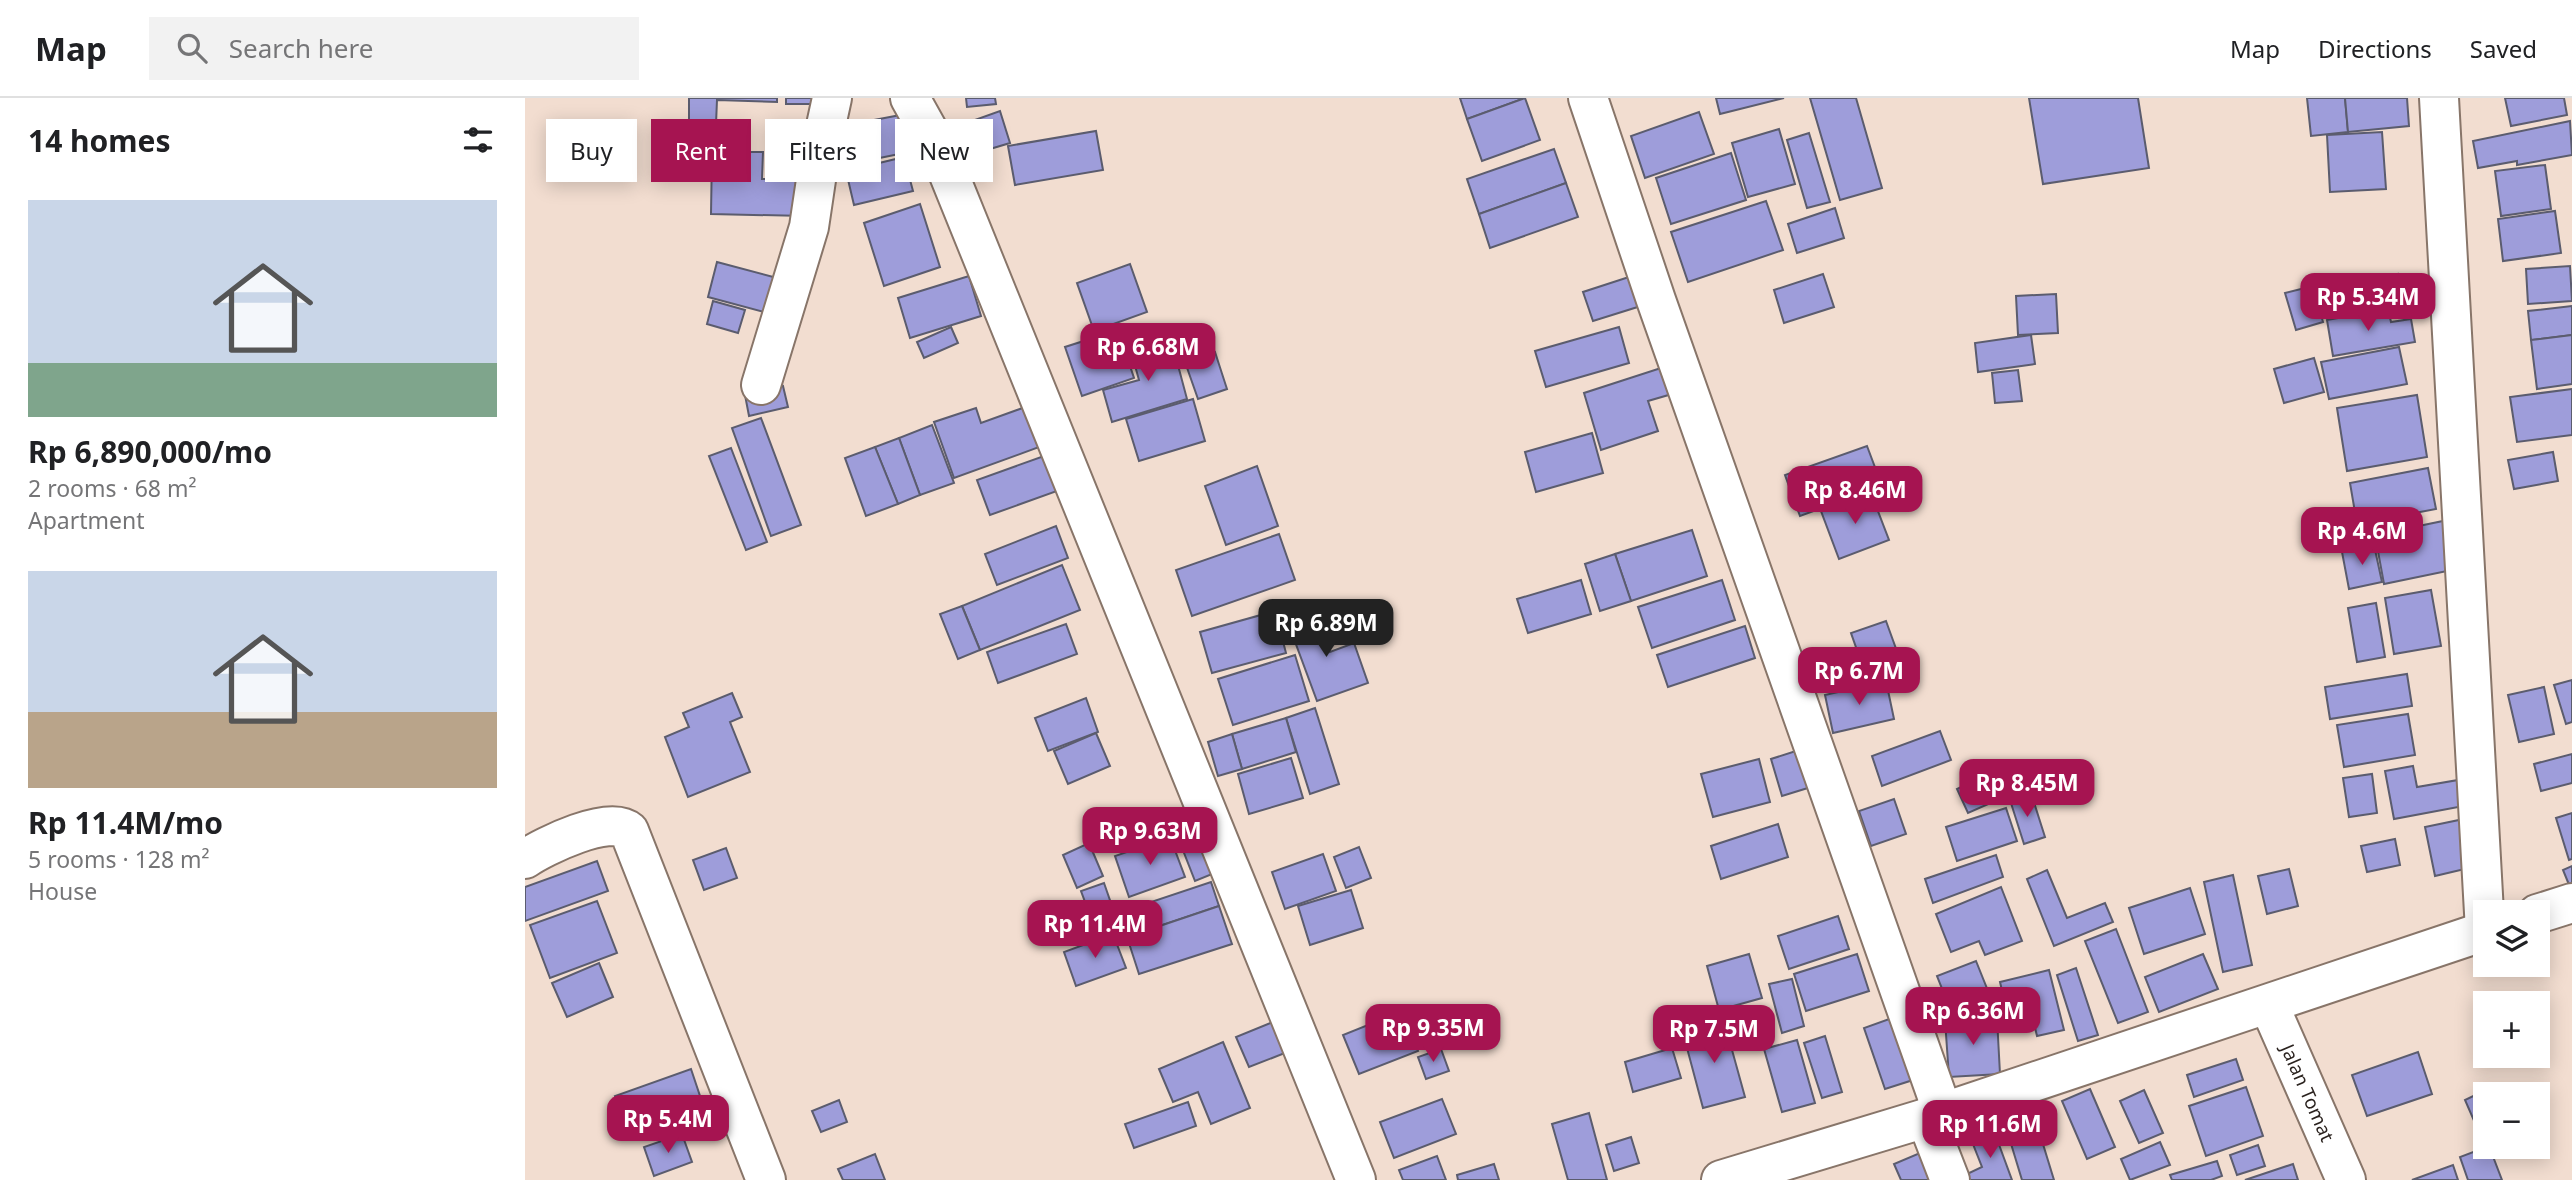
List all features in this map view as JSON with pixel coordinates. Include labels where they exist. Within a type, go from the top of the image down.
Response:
[{"type":"street","points":[[761,385],[809,227],[820,153],[832,98]]},
{"type":"street","points":[[910,98],[944,163],[1356,1180]]},
{"type":"street","points":[[1588,98],[1935,1116],[1950,1180]]},
{"type":"street","points":[[2439,98],[2483,900]]},
{"type":"street","points":[[525,859],[566,838],[597,827],[622,826],[629,831],[766,1180]]},
{"type":"street","points":[[2550,910],[2572,903]]},
{"type":"street","points":[[1721,1180],[1935,1116],[2473,935]]},
{"type":"street","name":"Jalan Tomat","points":[[2269,1005],[2346,1180]]},
{"type":"building","points":[[689,98],[777,98],[777,102],[717,100],[716,119],[689,119]]},
{"type":"building","points":[[786,98],[827,98],[827,104],[786,104]]},
{"type":"building","points":[[966,98],[995,98],[996,104],[967,107]]},
{"type":"building","points":[[1460,98],[1525,98],[1467,119]]},
{"type":"building","points":[[1525,98],[1540,140],[1482,161],[1467,119]]},
{"type":"building","points":[[1716,98],[1784,98],[1720,114]]},
{"type":"building","points":[[1810,98],[1856,98],[1882,188],[1840,200]]},
{"type":"building","points":[[2029,98],[2138,98],[2149,168],[2043,184]]},
{"type":"building","points":[[2307,98],[2345,98],[2348,132],[2311,136]]},
{"type":"building","points":[[2345,98],[2407,98],[2409,126],[2348,132]]},
{"type":"building","points":[[2505,98],[2564,98],[2567,115],[2511,126]]},
{"type":"building","points":[[1000,111],[1010,143],[993,148],[993,119],[977,119]]},
{"type":"building","points":[[1699,112],[1714,154],[1645,178],[1631,136]]},
{"type":"building","points":[[906,114],[907,119],[895,119],[895,155],[881,158],[879,119]]},
{"type":"building","points":[[2570,121],[2572,155],[2517,165],[2517,161],[2478,168],[2473,141]]},
{"type":"building","points":[[1779,129],[1795,184],[1748,197],[1732,143]]},
{"type":"building","points":[[1096,131],[1103,170],[1015,185],[1008,146]]},
{"type":"building","points":[[2382,132],[2386,189],[2330,192],[2327,135]]},
{"type":"building","points":[[1809,133],[1830,202],[1807,208],[1787,140]]},
{"type":"building","points":[[1554,149],[1566,183],[1479,214],[1467,179]]},
{"type":"building","points":[[751,152],[763,152],[762,179],[765,179],[765,182],[805,182],[805,216],[711,214],[712,182],[751,182]]},
{"type":"building","points":[[1731,153],[1746,200],[1671,224],[1656,178]]},
{"type":"building","points":[[895,159],[895,182],[911,182],[913,191],[854,205],[849,182],[881,182],[881,163]]},
{"type":"building","points":[[2545,165],[2551,209],[2501,216],[2495,171]]},
{"type":"building","points":[[1566,183],[1578,217],[1490,248],[1479,214]]},
{"type":"building","points":[[1766,201],[1783,250],[1688,282],[1671,232]]},
{"type":"building","points":[[920,204],[940,267],[884,286],[864,223]]},
{"type":"building","points":[[1835,208],[1844,238],[1797,253],[1788,224]]},
{"type":"building","points":[[2555,211],[2561,253],[2503,261],[2498,219]]},
{"type":"building","points":[[717,262],[777,278],[768,313],[708,297]]},
{"type":"building","points":[[1130,264],[1147,312],[1094,331],[1077,283]]},
{"type":"building","points":[[2570,266],[2572,301],[2528,304],[2526,269]]},
{"type":"building","points":[[1823,274],[1834,307],[1784,323],[1774,290]]},
{"type":"building","points":[[2398,274],[2403,303],[2341,313],[2336,284]]},
{"type":"building","points":[[1635,275],[1644,305],[1593,321],[1583,292]]},
{"type":"building","points":[[969,276],[981,316],[910,338],[898,298]]},
{"type":"building","points":[[2313,286],[2323,322],[2296,330],[2285,293]]},
{"type":"building","points":[[2056,294],[2058,333],[2018,335],[2016,296]]},
{"type":"building","points":[[713,301],[745,310],[738,333],[707,324]]},
{"type":"building","points":[[2572,306],[2572,335],[2531,340],[2528,311]]},
{"type":"building","points":[[2388,309],[2391,322],[2411,319],[2415,342],[2333,356],[2327,320]]},
{"type":"building","points":[[951,327],[958,343],[924,358],[917,342]]},
{"type":"building","points":[[1619,327],[1629,363],[1546,387],[1535,351]]},
{"type":"building","points":[[1118,330],[1134,378],[1082,396],[1065,347]]},
{"type":"building","points":[[2031,335],[2035,364],[1978,372],[1975,343]]},
{"type":"building","points":[[2572,335],[2572,384],[2537,389],[2531,340]]},
{"type":"building","points":[[1171,339],[1187,399],[1112,422],[1103,390],[1139,380],[1131,351]]},
{"type":"building","points":[[2399,347],[2407,384],[2329,399],[2321,362]]},
{"type":"building","points":[[1215,352],[1227,389],[1198,399],[1185,362]]},
{"type":"building","points":[[2314,358],[2324,392],[2284,403],[2274,369]]},
{"type":"building","points":[[1664,367],[1672,394],[1648,401],[1658,431],[1601,450],[1584,393]]},
{"type":"building","points":[[2018,370],[2022,401],[1995,403],[1992,373]]},
{"type":"building","points":[[783,386],[788,407],[749,416],[745,395]]},
{"type":"building","points":[[2572,389],[2572,435],[2517,442],[2510,397]]},
{"type":"building","points":[[2417,395],[2427,457],[2347,471],[2337,408]]},
{"type":"building","points":[[1193,399],[1205,441],[1139,461],[1126,419]]},
{"type":"building","points":[[1028,406],[1042,446],[954,478],[934,422],[976,408],[981,423]]},
{"type":"building","points":[[761,418],[801,525],[771,536],[732,428]]},
{"type":"building","points":[[932,425],[954,483],[920,495],[899,438]]},
{"type":"building","points":[[1592,433],[1603,473],[1536,492],[1525,452]]},
{"type":"building","points":[[899,438],[920,495],[898,504],[875,447]]},
{"type":"building","points":[[1867,446],[1882,486],[1800,516],[1785,475]]},
{"type":"building","points":[[875,447],[898,504],[866,516],[845,458]]},
{"type":"building","points":[[731,448],[767,542],[746,550],[709,456]]},
{"type":"building","points":[[2553,452],[2558,481],[2514,489],[2508,460]]},
{"type":"building","points":[[1044,456],[1057,491],[990,515],[977,480]]},
{"type":"building","points":[[1257,466],[1278,526],[1226,545],[1205,486]]},
{"type":"building","points":[[2428,468],[2436,509],[2357,524],[2350,483]]},
{"type":"building","points":[[1871,493],[1889,540],[1839,559],[1821,511]]},
{"type":"building","points":[[2443,521],[2452,570],[2384,584],[2375,535]]},
{"type":"building","points":[[1056,526],[1068,558],[997,585],[985,554]]},
{"type":"building","points":[[1692,530],[1707,576],[1631,601],[1615,554]]},
{"type":"building","points":[[1279,534],[1295,580],[1192,616],[1176,570]]},
{"type":"building","points":[[2374,545],[2382,582],[2349,589],[2342,552]]},
{"type":"building","points":[[1615,554],[1631,601],[1600,611],[1585,564]]},
{"type":"building","points":[[1062,565],[1080,610],[980,650],[962,606]]},
{"type":"building","points":[[1581,580],[1591,614],[1528,633],[1517,599]]},
{"type":"building","points":[[1722,580],[1735,620],[1652,648],[1638,607]]},
{"type":"building","points":[[2431,590],[2441,646],[2394,654],[2385,598]]},
{"type":"building","points":[[2376,603],[2385,657],[2357,662],[2348,608]]},
{"type":"building","points":[[962,606],[980,650],[958,659],[940,614]]},
{"type":"building","points":[[1315,610],[1330,652],[1354,643],[1368,683],[1317,701],[1287,620]]},
{"type":"building","points":[[1275,611],[1286,653],[1212,673],[1200,632]]},
{"type":"building","points":[[1886,621],[1899,657],[1864,670],[1851,633]]},
{"type":"building","points":[[1066,624],[1077,654],[998,683],[987,652]]},
{"type":"building","points":[[1745,626],[1755,658],[1668,687],[1657,655]]},
{"type":"building","points":[[1295,655],[1309,701],[1233,725],[1218,679]]},
{"type":"building","points":[[2407,674],[2412,706],[2330,719],[2325,687]]},
{"type":"building","points":[[2572,680],[2572,722],[2566,724],[2554,685]]},
{"type":"building","points":[[1886,681],[1894,719],[1833,733],[1825,695]]},
{"type":"building","points":[[2544,687],[2554,734],[2519,742],[2508,695]]},
{"type":"building","points":[[732,693],[742,717],[730,722],[750,772],[688,797],[665,737],[689,727],[683,713]]},
{"type":"building","points":[[1086,698],[1098,732],[1048,751],[1035,718]]},
{"type":"building","points":[[1315,708],[1339,784],[1310,794],[1286,718]]},
{"type":"building","points":[[2408,714],[2415,755],[2344,767],[2337,725]]},
{"type":"building","points":[[1286,718],[1296,752],[1242,769],[1232,734]]},
{"type":"building","points":[[1940,731],[1951,760],[1882,786],[1872,756]]},
{"type":"building","points":[[1096,733],[1110,766],[1068,784],[1054,751]]},
{"type":"building","points":[[1232,734],[1242,769],[1218,776],[1208,742]]},
{"type":"building","points":[[1799,750],[1811,787],[1782,796],[1771,759]]},
{"type":"building","points":[[2572,754],[2572,783],[2541,791],[2534,764]]},
{"type":"building","points":[[1291,758],[1303,798],[1249,814],[1238,774]]},
{"type":"building","points":[[1759,759],[1770,802],[1713,817],[1701,774]]},
{"type":"building","points":[[2413,766],[2417,787],[2464,779],[2469,805],[2394,819],[2385,771]]},
{"type":"building","points":[[1991,773],[2002,798],[1968,813],[1957,789]]},
{"type":"building","points":[[2372,774],[2377,813],[2349,817],[2343,778]]},
{"type":"building","points":[[2031,793],[2045,837],[2024,844],[2010,800]]},
{"type":"building","points":[[1894,799],[1906,834],[1871,846],[1859,811]]},
{"type":"building","points":[[2006,808],[2017,841],[1957,861],[1946,827]]},
{"type":"building","points":[[2572,813],[2572,859],[2569,860],[2556,818]]},
{"type":"building","points":[[2459,820],[2469,868],[2435,876],[2425,827]]},
{"type":"building","points":[[1778,824],[1788,857],[1721,879],[1711,846]]},
{"type":"building","points":[[1210,827],[1227,868],[1195,881],[1179,840]]},
{"type":"building","points":[[1170,837],[1185,877],[1129,897],[1115,856]]},
{"type":"building","points":[[2395,839],[2400,865],[2367,872],[2361,846]]},
{"type":"building","points":[[1089,843],[1103,876],[1077,888],[1063,855]]},
{"type":"building","points":[[1359,847],[1371,878],[1346,888],[1334,857]]},
{"type":"building","points":[[726,848],[737,878],[704,890],[693,860]]},
{"type":"building","points":[[1323,854],[1336,891],[1285,909],[1272,872]]},
{"type":"building","points":[[1996,855],[2003,877],[1933,903],[1925,879]]},
{"type":"building","points":[[597,861],[608,891],[525,921],[525,887]]},
{"type":"building","points":[[2572,866],[2572,892],[2563,870]]},
{"type":"building","points":[[2289,869],[2298,906],[2267,914],[2258,876]]},
{"type":"building","points":[[2047,870],[2067,918],[2105,903],[2113,922],[2054,946],[2027,879]]},
{"type":"building","points":[[2233,875],[2252,965],[2223,972],[2204,882]]},
{"type":"building","points":[[1211,882],[1219,906],[1127,937],[1118,913]]},
{"type":"building","points":[[1104,883],[1113,909],[1091,918],[1081,891]]},
{"type":"building","points":[[2001,887],[2022,941],[1985,955],[1979,941],[1951,952],[1936,914]]},
{"type":"building","points":[[2190,888],[2205,934],[2144,954],[2129,908]]},
{"type":"building","points":[[1351,890],[1363,928],[1310,945],[1298,906]]},
{"type":"building","points":[[597,901],[617,953],[550,978],[530,925]]},
{"type":"building","points":[[1219,906],[1232,944],[1139,974],[1127,937]]},
{"type":"building","points":[[1838,916],[1849,949],[1789,969],[1778,936]]},
{"type":"building","points":[[2116,929],[2148,1012],[2118,1023],[2085,941]]},
{"type":"building","points":[[1113,934],[1126,968],[1076,986],[1064,952]]},
{"type":"building","points":[[1749,954],[1762,998],[1719,1010],[1707,966]]},
{"type":"building","points":[[1857,954],[1869,991],[1806,1011],[1794,974]]},
{"type":"building","points":[[2203,954],[2218,989],[2159,1012],[2145,977]]},
{"type":"building","points":[[1976,961],[1990,996],[1951,1011],[1937,976]]},
{"type":"building","points":[[599,963],[613,997],[567,1017],[552,983]]},
{"type":"building","points":[[2076,968],[2098,1035],[2078,1041],[2057,975]]},
{"type":"building","points":[[2049,970],[2064,1030],[2037,1036],[2032,1015],[2009,1020],[2000,982]]},
{"type":"building","points":[[1792,979],[1804,1026],[1782,1033],[1769,984]]},
{"type":"building","points":[[1403,1011],[1418,1051],[1359,1074],[1343,1035]]},
{"type":"building","points":[[1892,1018],[1913,1080],[1885,1089],[1864,1028]]},
{"type":"building","points":[[1997,1018],[2000,1074],[1949,1077],[1945,1020]]},
{"type":"building","points":[[1278,1020],[1290,1051],[1249,1067],[1236,1037]]},
{"type":"building","points":[[1724,1021],[1745,1097],[1703,1108],[1683,1033]]},
{"type":"building","points":[[1825,1036],[1842,1092],[1822,1098],[1804,1043]]},
{"type":"building","points":[[1797,1040],[1815,1103],[1782,1112],[1764,1049]]},
{"type":"building","points":[[1223,1042],[1250,1108],[1211,1124],[1198,1092],[1173,1102],[1159,1069]]},
{"type":"building","points":[[1672,1048],[1681,1078],[1633,1092],[1625,1062]]},
{"type":"building","points":[[1441,1049],[1449,1071],[1426,1079],[1418,1057]]},
{"type":"building","points":[[2418,1052],[2432,1094],[2367,1116],[2352,1075]]},
{"type":"building","points":[[2236,1059],[2243,1080],[2194,1097],[2187,1075]]},
{"type":"building","points":[[691,1069],[702,1102],[627,1129],[615,1096]]},
{"type":"building","points":[[2246,1087],[2263,1136],[2206,1156],[2189,1106]]},
{"type":"building","points":[[2090,1089],[2115,1147],[2087,1159],[2062,1101]]},
{"type":"building","points":[[2144,1090],[2163,1133],[2139,1143],[2120,1101]]},
{"type":"building","points":[[2473,1096],[2473,1118],[2465,1100]]},
{"type":"building","points":[[1442,1099],[1456,1134],[1394,1158],[1380,1122]]},
{"type":"building","points":[[839,1100],[847,1122],[821,1132],[812,1111]]},
{"type":"building","points":[[1188,1102],[1196,1126],[1134,1148],[1125,1124]]},
{"type":"building","points":[[2031,1105],[2054,1180],[2022,1180],[2002,1114]]},
{"type":"building","points":[[1589,1113],[1607,1180],[1568,1180],[1552,1124]]},
{"type":"building","points":[[1994,1131],[2012,1180],[1969,1180],[1967,1174],[1982,1167],[1971,1139]]},
{"type":"building","points":[[682,1134],[692,1162],[654,1176],[644,1147]]},
{"type":"building","points":[[1631,1137],[1639,1163],[1614,1171],[1606,1145]]},
{"type":"building","points":[[2160,1142],[2170,1165],[2130,1180],[2121,1159]]},
{"type":"building","points":[[2258,1145],[2265,1166],[2237,1175],[2230,1155]]},
{"type":"building","points":[[1927,1150],[1940,1180],[1901,1180],[1894,1164]]},
{"type":"building","points":[[2473,1152],[2473,1159],[2494,1159],[2502,1180],[2468,1180],[2460,1157]]},
{"type":"building","points":[[875,1154],[885,1180],[843,1180],[838,1169]]},
{"type":"building","points":[[1437,1156],[1446,1180],[1403,1180],[1399,1170]]},
{"type":"building","points":[[2217,1161],[2222,1176],[2211,1180],[2172,1180],[2170,1175]]},
{"type":"building","points":[[1494,1164],[1499,1180],[1458,1180],[1457,1175]]},
{"type":"building","points":[[2293,1164],[2298,1180],[2245,1180]]},
{"type":"building","points":[[2453,1165],[2458,1180],[2412,1180]]}]
